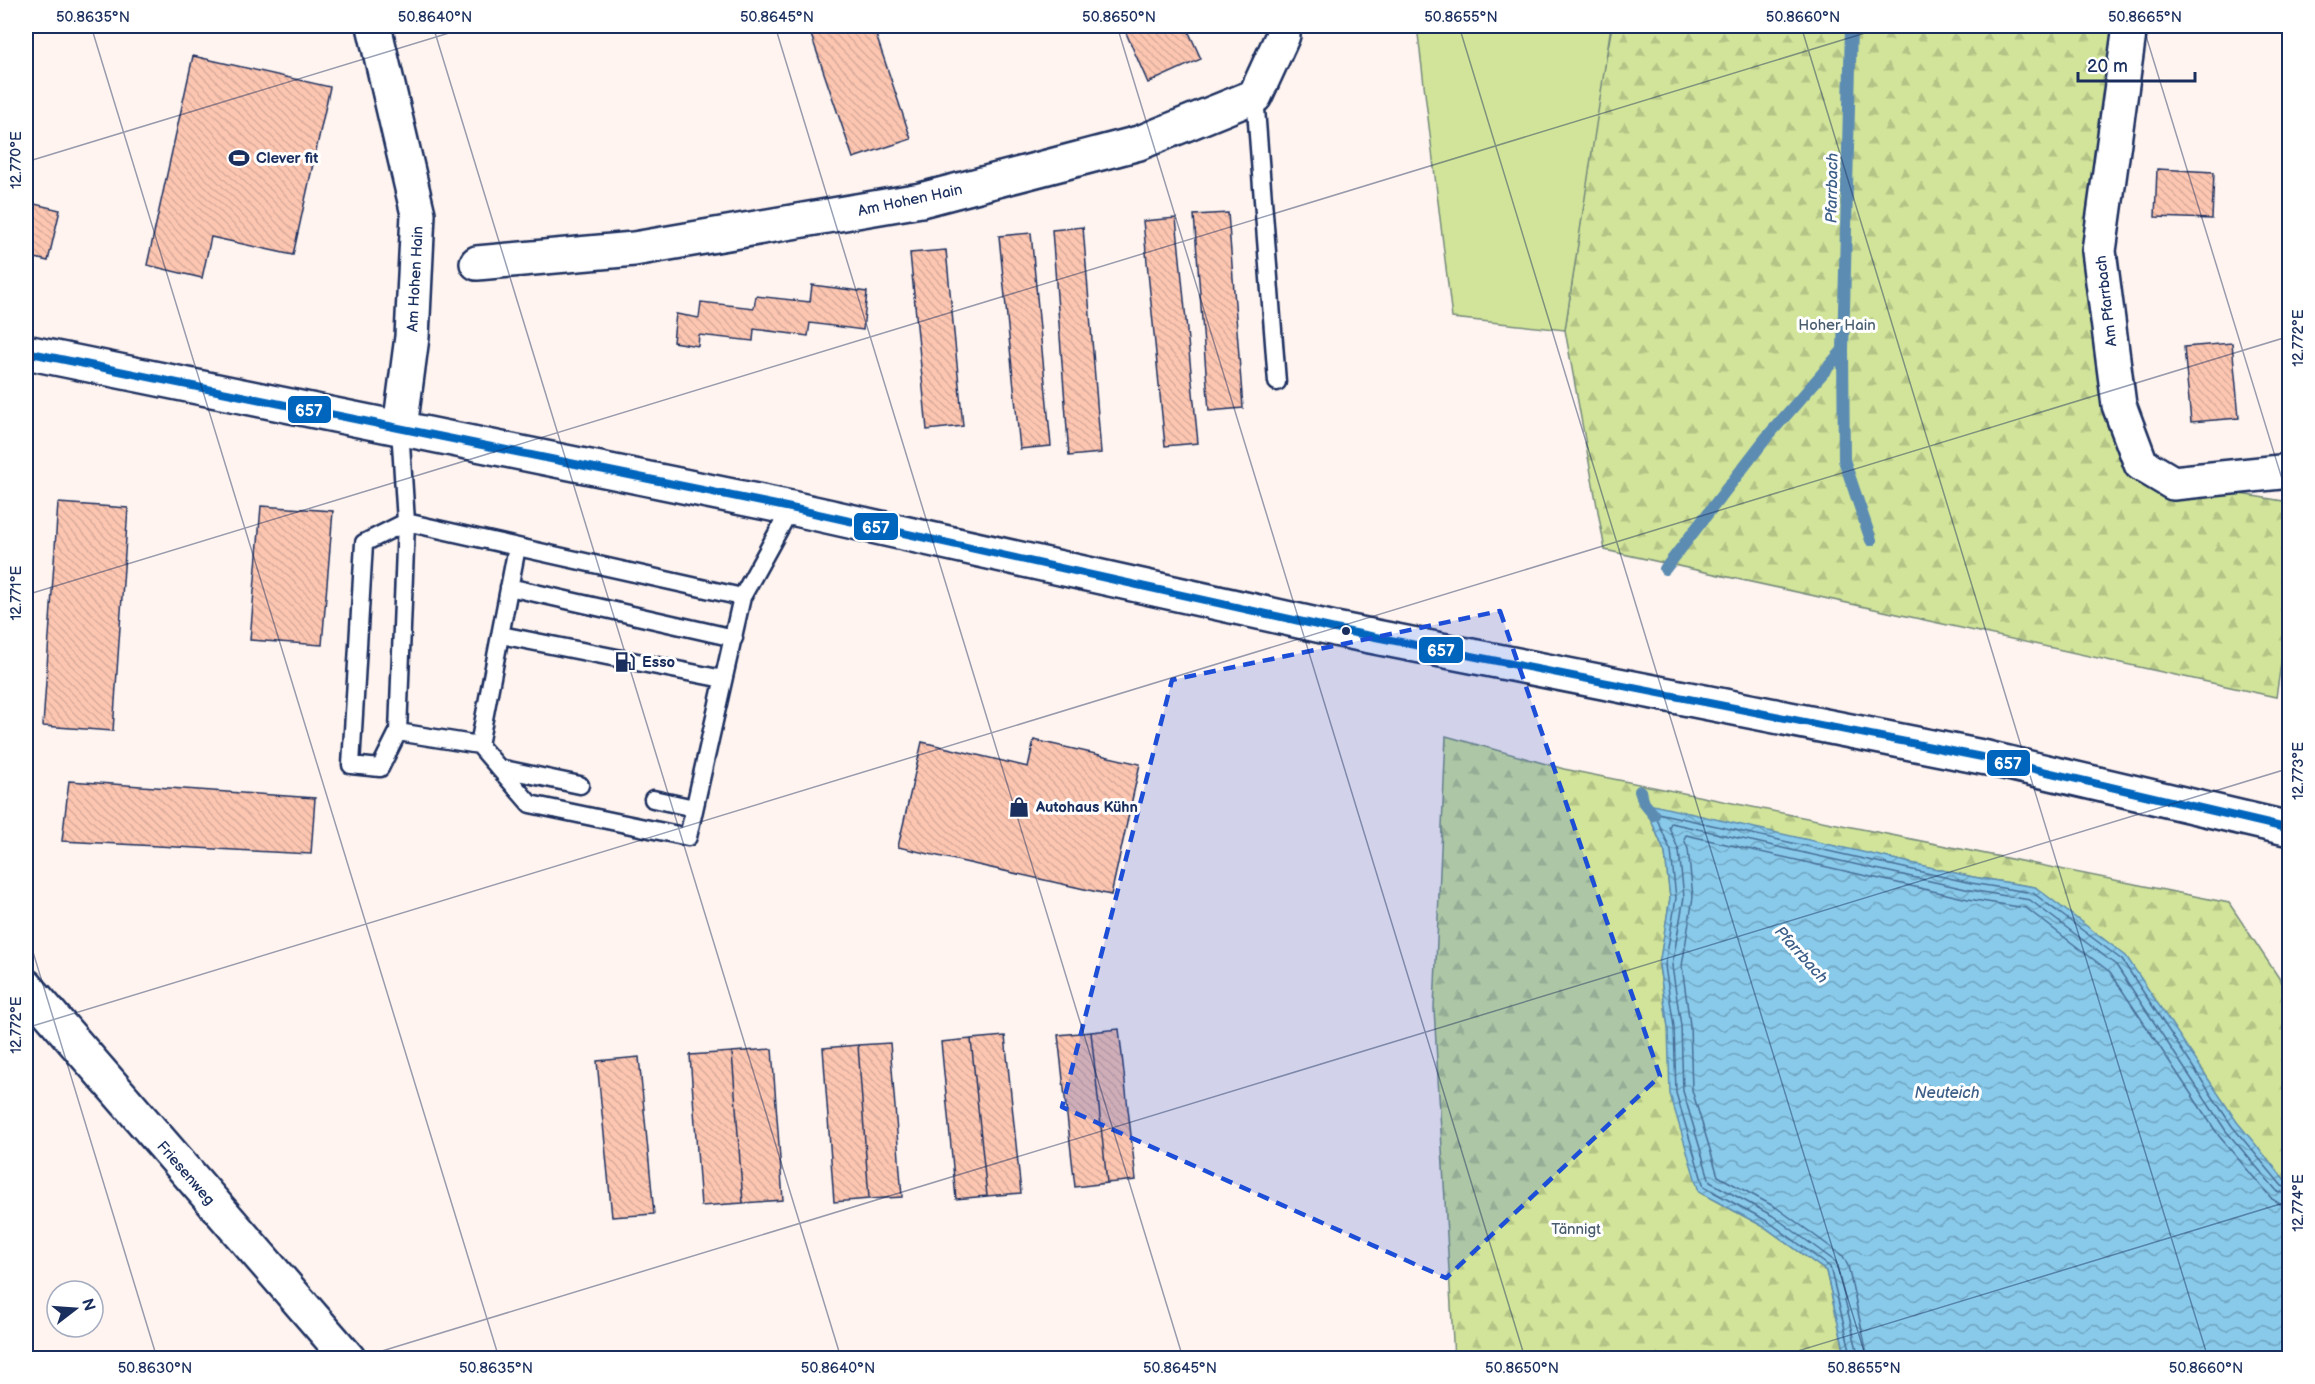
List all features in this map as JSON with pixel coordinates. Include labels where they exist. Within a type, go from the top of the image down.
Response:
[{"type":"street","name":"Am Hohen Hain","points":[[374,26],[418,214],[412,337],[400,428]]},
{"type":"street","points":[[1255,96],[1283,35],[1282,26]]},
{"type":"street","name":"Am Pfarrbach","points":[[2130,26],[2099,251],[2119,405],[2141,464],[2173,483],[2289,471]]},
{"type":"street","name":"Am Hohen Hain","points":[[477,263],[634,249],[921,200],[1139,143],[1255,96]]},
{"type":"street","points":[[26,352],[790,508],[1335,629],[1987,758],[2289,829]]},
{"type":"street","name":"Friesenweg","points":[[26,986],[348,1359]]},
{"type":"lane","points":[[1255,96],[1277,381]]},
{"type":"lane","points":[[400,428],[406,522],[398,732],[380,768],[351,765],[363,543],[406,522],[742,597]]},
{"type":"lane","points":[[398,732],[479,745],[530,804],[687,837],[742,597],[790,508]]},
{"type":"lane","points":[[479,745],[517,547]]},
{"type":"lane","points":[[509,586],[734,638]]},
{"type":"lane","points":[[501,635],[723,679]]},
{"type":"lane","points":[[499,768],[580,785]]},
{"type":"lane","points":[[652,799],[694,808]]},
{"type":"highlighted area","points":[[1500,611],[1660,1076],[1446,1278],[1062,1107],[1172,680]]},
{"type":"green space","points":[[1417,26],[1611,26],[1565,330],[1452,318]]},
{"type":"green space","name":"Hoher Hain","points":[[1612,26],[2130,26],[2099,251],[2119,405],[2173,483],[2289,502],[2290,604],[2276,697],[1605,550],[1565,330],[1600,91]]},
{"type":"green space","name":"Tännigt","points":[[1446,736],[1564,769],[2229,903],[2289,993],[2289,1185],[2035,887],[1973,877],[1644,804],[1665,853],[1670,898],[1659,966],[1699,1192],[1766,1228],[1826,1271],[1846,1358],[1454,1358],[1434,1008]]},
{"type":"water","name":"Neuteich","points":[[1644,803],[1973,877],[2035,887],[2126,956],[2237,1122],[2289,1185],[2289,1358],[1846,1358],[1826,1271],[1766,1228],[1699,1192],[1670,1094],[1668,1027],[1659,965],[1670,898],[1665,853]]},
{"type":"building","points":[[808,26],[873,26],[911,139],[853,158]]},
{"type":"building","points":[[1123,26],[1186,26],[1201,59],[1148,83]]},
{"type":"building","points":[[193,56],[330,87],[293,255],[211,237],[202,278],[147,265]]},
{"type":"building","points":[[2157,169],[2214,172],[2212,219],[2155,217]]},
{"type":"building","points":[[26,202],[60,210],[48,261],[26,256]]},
{"type":"building","points":[[1228,213],[1243,408],[1209,411],[1194,215]]},
{"type":"building","points":[[1176,218],[1198,443],[1165,446],[1143,221]]},
{"type":"building","points":[[1083,227],[1101,453],[1069,456],[1052,230]]},
{"type":"building","points":[[1031,233],[1051,446],[1020,449],[999,236]]},
{"type":"building","points":[[946,250],[963,426],[927,430],[910,253]]},
{"type":"building","points":[[812,285],[867,292],[863,330],[810,323],[808,336],[754,329],[753,341],[699,335],[698,346],[673,342],[676,314],[699,318],[701,302],[754,308],[756,296],[810,302]]},
{"type":"building","points":[[2232,343],[2239,418],[2191,422],[2184,347]]},
{"type":"building","points":[[58,503],[128,508],[113,731],[43,726]]},
{"type":"building","points":[[261,506],[333,511],[322,645],[250,640]]},
{"type":"building","name":"Autohaus Kühn","points":[[1034,740],[1140,764],[1111,895],[898,847],[922,742],[1028,767]]},
{"type":"building","points":[[69,781],[315,798],[311,854],[62,841]]},
{"type":"building","points":[[1119,1029],[1136,1180],[1107,1183],[1091,1032]]},
{"type":"building","points":[[1091,1032],[1107,1183],[1075,1187],[1058,1035]]},
{"type":"building","points":[[1005,1036],[1021,1193],[987,1196],[971,1039]]},
{"type":"building","points":[[971,1039],[987,1196],[956,1199],[941,1042]]},
{"type":"building","points":[[890,1043],[902,1197],[869,1199],[858,1045]]},
{"type":"building","points":[[858,1045],[869,1199],[834,1202],[823,1048]]},
{"type":"building","points":[[772,1049],[783,1200],[743,1203],[732,1052]]},
{"type":"building","points":[[732,1052],[743,1203],[701,1206],[690,1055]]},
{"type":"building","points":[[639,1057],[654,1214],[612,1217],[597,1061]]},
{"type":"waterway","name":"Pfarrbach","points":[[1851,26],[1843,350],[1844,460],[1871,540]]},
{"type":"waterway","name":"Pfarrbach","points":[[1665,569],[1766,438],[1843,350]]},
{"type":"waterway","name":"Pfarrbach","points":[[1640,791],[1644,803],[1654,815]]},
{"type":"transit line","name":"657","points":[[26,352],[791,508],[1335,629],[1987,758],[2290,829]]},
{"type":"place","name":"Clever fit","points":[[239,158]]},
{"type":"place","name":"Esso","points":[[625,662]]},
{"type":"place","name":"Autohaus Kühn","points":[[1019,807]]}]
